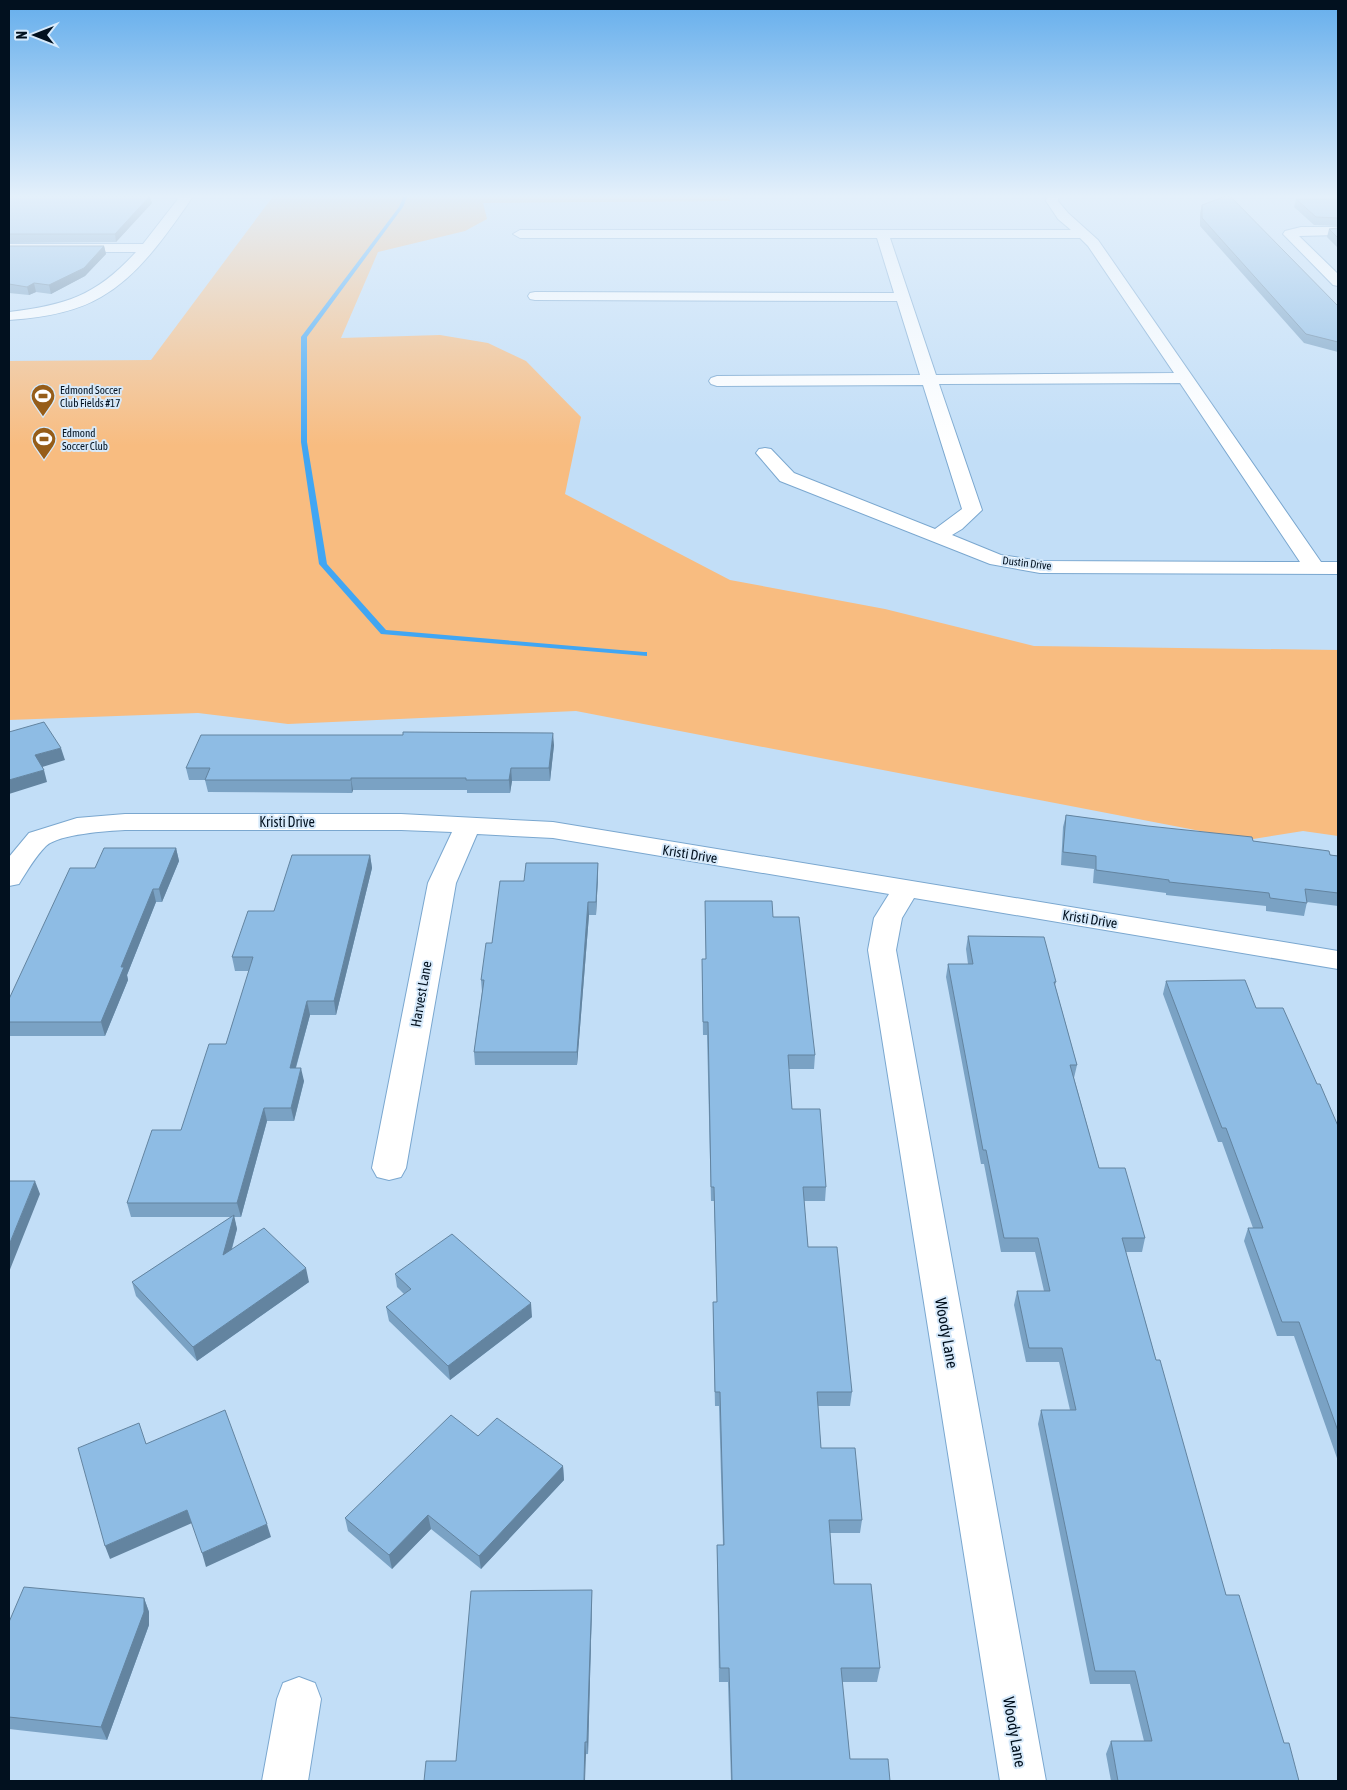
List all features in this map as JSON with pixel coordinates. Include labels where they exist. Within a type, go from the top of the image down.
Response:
[{"type":"street","points":[[9,316],[57,308],[87,299],[117,279]]},
{"type":"street","points":[[896,279],[972,510],[955,525],[937,536]]},
{"type":"street","points":[[1117,279],[1314,566]]},
{"type":"street","points":[[534,296],[902,297]]},
{"type":"street","points":[[717,381],[1184,378]]},
{"type":"street","name":"Dustin Drive","points":[[766,453],[787,477],[997,560],[1040,567],[1314,566],[1338,568]]},
{"type":"street","name":"Kristi Drive","points":[[9,878],[14,868],[38,839],[77,826],[125,822],[401,822],[553,830],[1338,960]]},
{"type":"street","name":"Harvest Lane","points":[[390,1168],[442,883],[468,825]]},
{"type":"street","name":"Woody Lane","points":[[906,889],[888,918],[882,950],[1023,1781]]},
{"type":"street","points":[[285,1781],[299,1699]]},
{"type":"shaded area","points":[[212,279],[367,279],[341,338],[440,335],[488,343],[526,361],[581,417],[565,494],[730,580],[885,609],[1034,646],[1338,650],[1338,836],[1303,831],[1247,840],[576,711],[288,724],[198,713],[9,720],[9,361],[151,360]]},
{"type":"building","points":[[9,279],[62,279],[49,285],[34,283],[27,287],[9,284]]},
{"type":"building","points":[[1256,279],[1311,279],[1338,306],[1338,342],[1306,334]]},
{"type":"building","points":[[44,722],[61,748],[35,755],[44,770],[9,780],[9,732]]},
{"type":"building","points":[[403,732],[553,733],[549,768],[511,768],[509,780],[351,778],[351,780],[205,780],[210,768],[186,768],[201,735],[403,735]]},
{"type":"building","points":[[1066,815],[1252,837],[1253,841],[1329,851],[1330,855],[1338,856],[1338,893],[1305,889],[1307,903],[1270,898],[1269,893],[1169,882],[1169,880],[1096,870],[1096,856],[1063,852]]},
{"type":"building","points":[[104,848],[176,848],[159,889],[153,889],[101,1022],[9,1022],[9,999],[70,868],[95,868]]},
{"type":"building","points":[[292,855],[370,855],[334,1001],[307,1001],[290,1068],[301,1068],[291,1108],[264,1108],[237,1203],[127,1203],[152,1130],[181,1130],[209,1044],[226,1044],[253,957],[232,957],[248,911],[274,911]]},
{"type":"building","points":[[526,863],[598,863],[596,902],[588,902],[577,1052],[474,1052],[484,980],[481,980],[486,943],[492,943],[500,881],[524,881]]},
{"type":"building","points":[[705,901],[772,901],[773,917],[799,917],[815,1055],[788,1055],[792,1109],[820,1109],[826,1187],[803,1187],[808,1247],[837,1247],[852,1392],[817,1392],[821,1448],[855,1448],[862,1520],[829,1520],[834,1584],[871,1584],[880,1668],[841,1668],[850,1759],[888,1759],[890,1781],[732,1781],[729,1668],[720,1668],[717,1545],[724,1545],[720,1392],[715,1392],[713,1302],[717,1302],[714,1187],[711,1187],[708,1022],[703,1022],[702,959],[706,959]]},
{"type":"building","points":[[968,936],[1044,937],[1056,982],[1054,982],[1077,1065],[1070,1065],[1099,1168],[1125,1168],[1145,1238],[1122,1238],[1156,1360],[1160,1360],[1226,1595],[1239,1595],[1284,1743],[1289,1743],[1299,1781],[1118,1781],[1111,1741],[1152,1741],[1135,1671],[1095,1671],[1041,1410],[1076,1410],[1062,1348],[1029,1348],[1017,1291],[1050,1291],[1038,1238],[1004,1238],[986,1150],[983,1150],[948,964],[973,964]]},
{"type":"building","points":[[1245,980],[1256,1008],[1283,1008],[1338,1126],[1338,1431],[1299,1322],[1282,1322],[1248,1228],[1263,1228],[1226,1128],[1222,1128],[1166,981]]},
{"type":"building","points":[[9,1181],[35,1181],[9,1245]]},
{"type":"building","points":[[234,1215],[223,1255],[264,1228],[306,1268],[193,1347],[132,1282]]},
{"type":"building","points":[[452,1234],[531,1303],[448,1366],[386,1307],[411,1289],[395,1274]]},
{"type":"building","points":[[225,1410],[267,1524],[202,1553],[187,1510],[105,1546],[78,1448],[139,1423],[146,1444]]},
{"type":"building","points":[[451,1415],[478,1436],[497,1418],[563,1466],[479,1556],[428,1515],[389,1555],[345,1518]]},
{"type":"building","points":[[24,1587],[144,1598],[144,1612],[101,1727],[9,1717],[9,1622]]},
{"type":"building","points":[[592,1590],[584,1781],[424,1781],[426,1761],[456,1761],[471,1591]]},
{"type":"waterway","points":[[348,279],[304,337],[304,442],[323,564],[384,632],[644,654]]},
{"type":"place","name":"Edmond Soccer Club Fields #17","points":[[43,417]]},
{"type":"place","name":"Edmond Soccer Club","points":[[44,460]]}]
